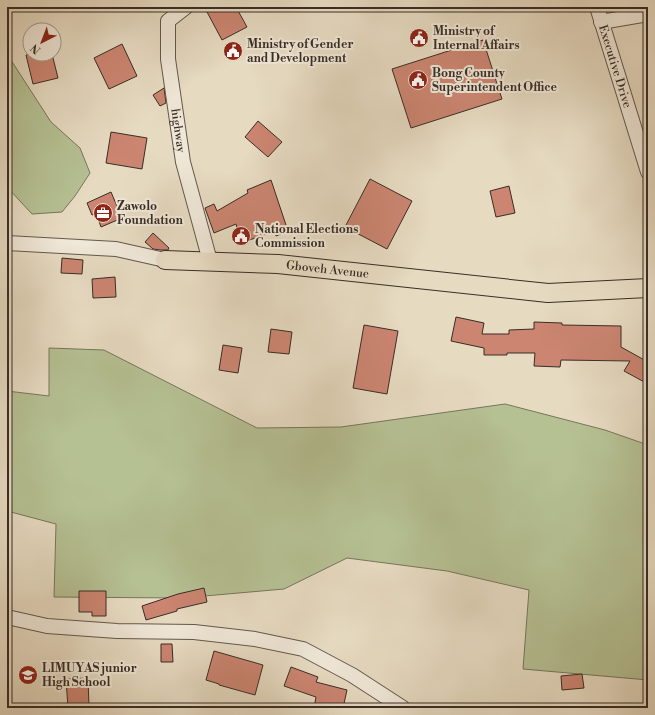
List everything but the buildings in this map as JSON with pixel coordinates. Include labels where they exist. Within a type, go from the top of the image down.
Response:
[{"type":"main road","name":"Gboveh Avenue","points":[[165,260],[278,264],[548,293],[648,288]]},
{"type":"street","name":"highway","points":[[186,7],[168,21],[168,59],[183,162],[210,261]]},
{"type":"street","name":"Executive Drive","points":[[597,7],[648,172]]},
{"type":"street","points":[[601,22],[648,14]]},
{"type":"street","name":"Gboveh Avenue","points":[[7,243],[116,249],[165,260]]},
{"type":"street","points":[[7,617],[47,626],[118,631],[194,632],[255,638],[303,649],[352,675],[403,708]]},
{"type":"green space","points":[[7,54],[51,122],[80,148],[90,173],[75,196],[62,212],[32,214],[7,187]]},
{"type":"green space","points":[[49,348],[104,350],[257,428],[341,427],[505,404],[605,430],[648,445],[648,680],[523,669],[529,590],[447,571],[347,558],[284,589],[182,598],[54,597],[56,524],[7,511],[7,391],[49,396]]},
{"type":"place","name":"Ministry of Internal Affairs","points":[[419,38]]},
{"type":"place","name":"Ministry of Gender and Development","points":[[233,51]]},
{"type":"place","name":"Bong County Superintendent Office","points":[[418,80]]},
{"type":"place","name":"Zawolo Foundation","points":[[103,213]]},
{"type":"place","name":"National Elections Commission","points":[[241,236]]},
{"type":"place","name":"LIMUYAS junior High School","points":[[28,675]]}]
